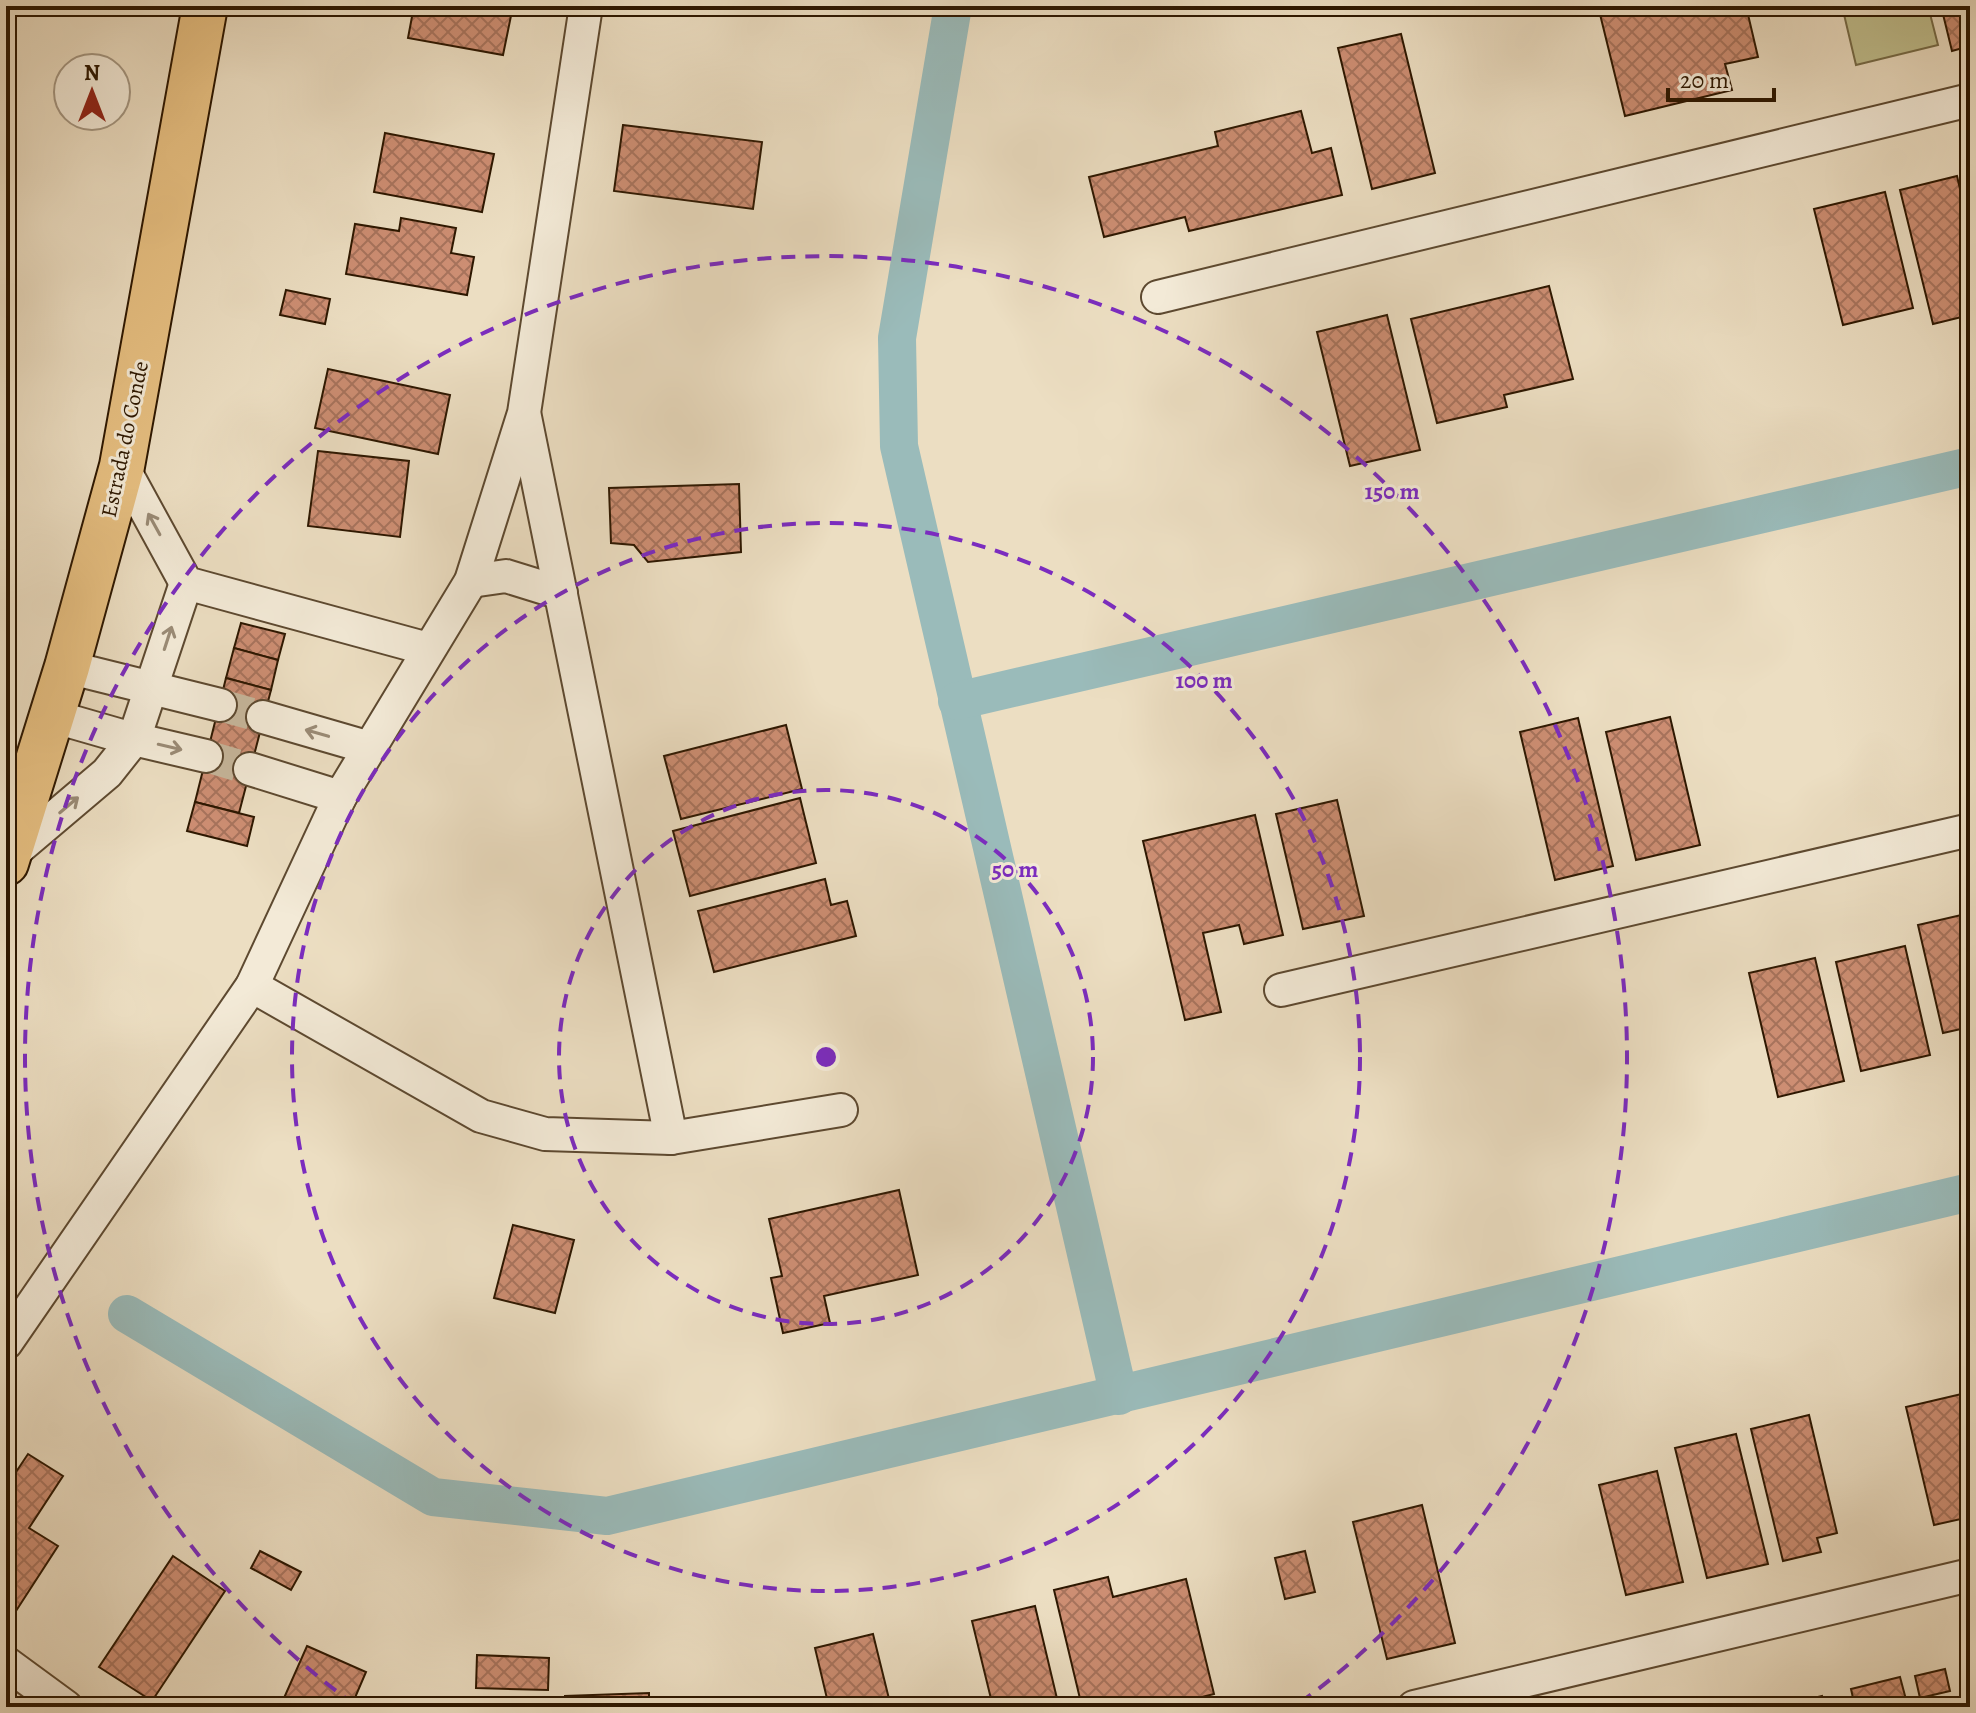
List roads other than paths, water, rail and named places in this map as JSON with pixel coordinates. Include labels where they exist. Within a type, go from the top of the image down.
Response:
[{"type":"main road","name":"Estrada do Conde","points":[[8,860],[67,667],[122,466],[205,6]]},
{"type":"street","points":[[6,1343],[252,986],[340,797],[471,581],[524,413],[586,6]]},
{"type":"street","points":[[1158,297],[1970,100]]},
{"type":"street","points":[[524,413],[671,1138]]},
{"type":"street","points":[[122,466],[186,583],[428,649]]},
{"type":"street","points":[[471,581],[506,576],[561,593]]},
{"type":"street","points":[[8,860],[107,773],[134,739],[186,583]]},
{"type":"street","points":[[67,667],[220,705]]},
{"type":"street","points":[[52,716],[206,756]]},
{"type":"street","points":[[263,717],[370,748]]},
{"type":"street","points":[[250,769],[340,797]]},
{"type":"street","points":[[1281,990],[1970,830]]},
{"type":"street","points":[[252,986],[481,1116],[545,1134],[671,1138],[841,1110]]},
{"type":"street","points":[[1414,1707],[1970,1575]]},
{"type":"street","points":[[6,1663],[66,1707]]},
{"type":"waterway","points":[[953,6],[897,338],[899,446],[1119,1396]]},
{"type":"waterway","points":[[957,701],[1970,466]]},
{"type":"waterway","points":[[127,1314],[433,1497],[607,1516],[1970,1192]]},
{"type":"tunnel","points":[[220,705],[263,717]]},
{"type":"tunnel","points":[[206,756],[250,769]]}]
